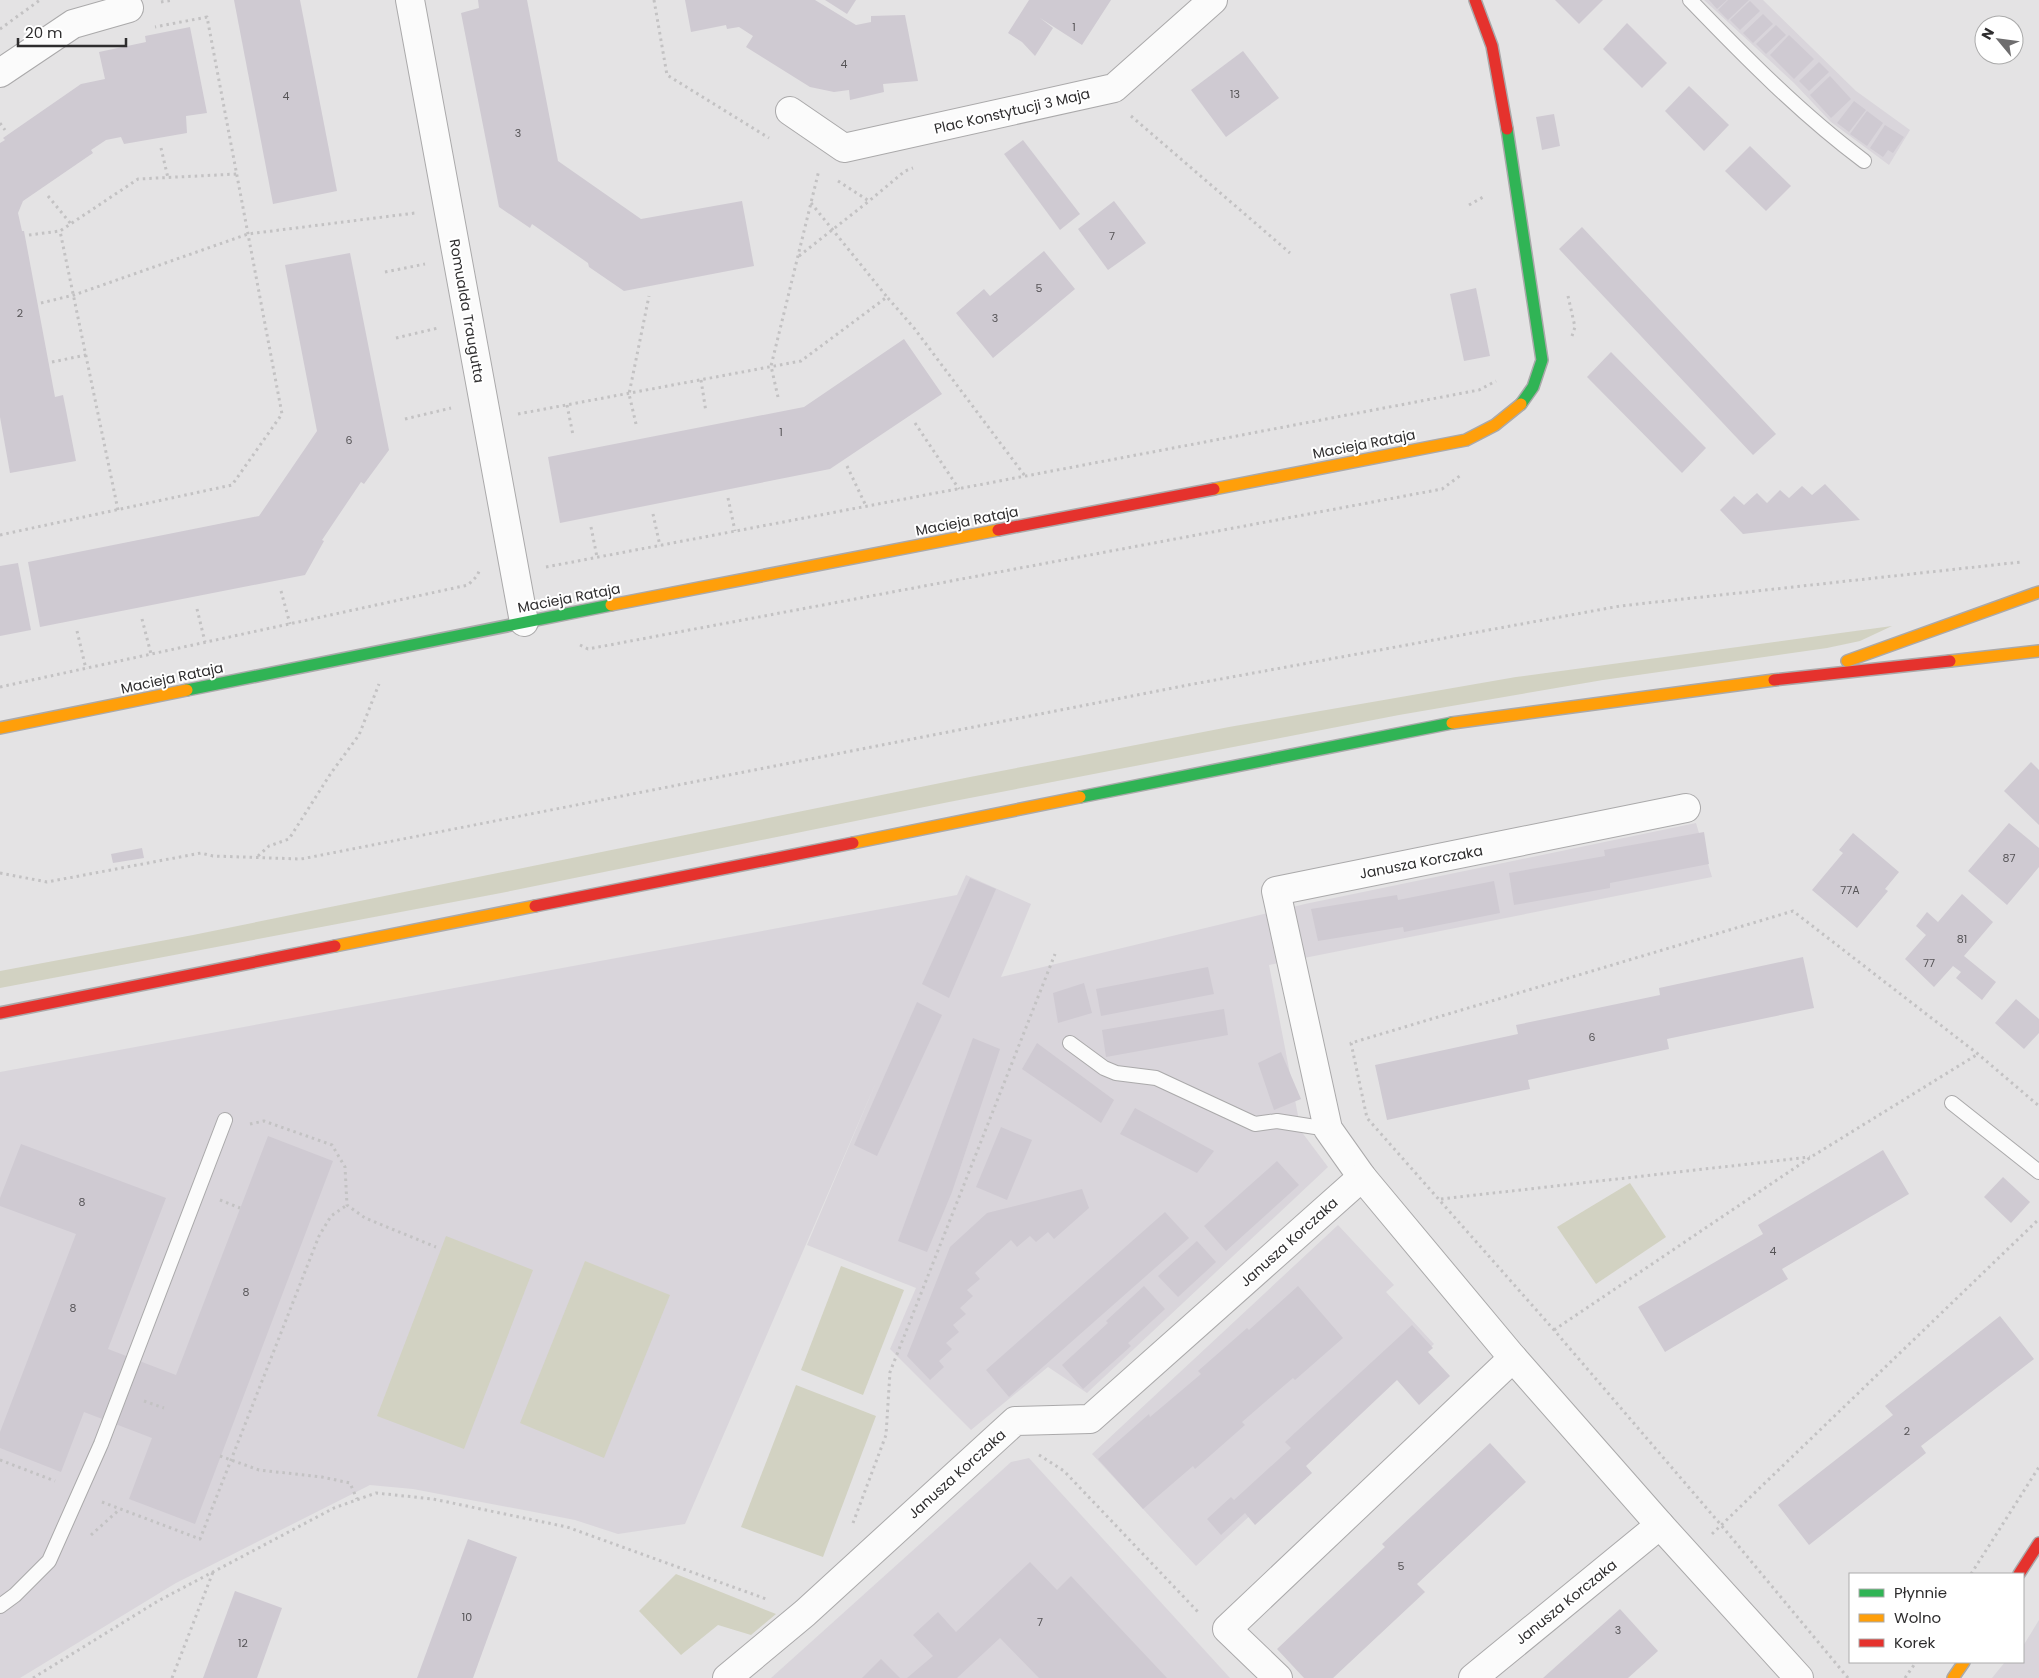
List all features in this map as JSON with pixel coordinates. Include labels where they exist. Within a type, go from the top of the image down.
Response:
[{"type":"main road","name":"Macieja Rataja","points":[[0,728],[524,622],[1466,440],[1493,428],[1518,408],[1533,386],[1542,360],[1502,97],[1492,46],[1475,0]]},
{"type":"main road","points":[[1806,676],[2039,592]]},
{"type":"main road","points":[[0,1013],[1446,724],[1806,676],[2039,651]]},
{"type":"main road","points":[[2020,1573],[2039,1543]]},
{"type":"main road","points":[[1953,1678],[1963,1663]]},
{"type":"street","name":"Romualda Traugutta","points":[[410,0],[524,622]]},
{"type":"street","name":"Plac Konstytucji 3 Maja","points":[[790,111],[844,148],[1114,88],[1213,0]]},
{"type":"street","points":[[0,73],[73,24],[129,8]]},
{"type":"street","name":"Janusza Korczaka","points":[[1686,808],[1276,891],[1328,1130],[1362,1177],[1512,1358],[1799,1678]]},
{"type":"street","name":"Janusza Korczaka","points":[[726,1678],[805,1613],[1015,1421],[1090,1419],[1362,1177]]},
{"type":"street","points":[[1278,1678],[1227,1629],[1512,1358]]},
{"type":"street","name":"Janusza Korczaka","points":[[1473,1678],[1660,1525]]},
{"type":"lane","points":[[1690,0],[1752,62],[1833,138],[1864,161]]},
{"type":"lane","points":[[1070,1042],[1104,1068],[1116,1073],[1156,1078],[1255,1124],[1277,1121],[1328,1130]]},
{"type":"lane","points":[[1952,1103],[2039,1172]]},
{"type":"lane","points":[[0,1606],[15,1595],[49,1562],[101,1444],[225,1120]]},
{"type":"path","points":[[0,29],[40,0]]},
{"type":"path","points":[[0,535],[232,486],[282,414],[207,17],[150,28]]},
{"type":"path","points":[[1102,91],[1290,253]]},
{"type":"path","points":[[0,123],[5,130]]},
{"type":"path","points":[[161,148],[168,178]]},
{"type":"path","points":[[778,397],[772,366],[820,170]]},
{"type":"path","points":[[29,235],[60,231],[138,179],[237,174]]},
{"type":"path","points":[[48,196],[71,224]]},
{"type":"path","points":[[798,257],[869,201]]},
{"type":"path","points":[[414,203],[417,221]]},
{"type":"path","points":[[811,203],[914,328],[1025,476]]},
{"type":"path","points":[[41,303],[74,295],[248,234],[416,213]]},
{"type":"path","points":[[60,231],[118,510]]},
{"type":"path","points":[[424,255],[427,273]]},
{"type":"path","points":[[385,272],[425,263]]},
{"type":"path","points":[[636,424],[629,394],[649,296]]},
{"type":"path","points":[[516,415],[800,361],[887,297]]},
{"type":"path","points":[[436,319],[440,337]]},
{"type":"path","points":[[396,338],[438,328]]},
{"type":"path","points":[[52,362],[86,355]]},
{"type":"path","points":[[701,380],[706,412]]},
{"type":"path","points":[[538,569],[1479,390]]},
{"type":"path","points":[[567,405],[573,436]]},
{"type":"path","points":[[405,419],[454,407]]},
{"type":"path","points":[[915,423],[958,489]]},
{"type":"path","points":[[846,466],[866,506]]},
{"type":"path","points":[[573,641],[588,649],[1442,489]]},
{"type":"path","points":[[728,498],[735,531]]},
{"type":"path","points":[[653,514],[660,546]]},
{"type":"path","points":[[591,527],[597,557]]},
{"type":"path","points":[[0,873],[47,882],[200,853],[213,856],[301,859],[1188,685],[1620,606],[2030,561]]},
{"type":"path","points":[[0,687],[468,586],[477,576],[480,568]]},
{"type":"path","points":[[281,591],[290,624]]},
{"type":"path","points":[[197,609],[205,642]]},
{"type":"path","points":[[142,618],[151,654]]},
{"type":"path","points":[[77,632],[86,669]]},
{"type":"path","points":[[258,857],[270,846],[289,839],[331,773],[359,735],[380,680]]},
{"type":"path","points":[[1848,1678],[1721,1525],[1554,1330],[1367,1118],[1351,1043],[1793,911],[1978,1054],[2039,1106]]},
{"type":"path","points":[[851,1571],[844,1549],[886,1435],[890,1372],[1055,954]]},
{"type":"path","points":[[1554,1330],[1811,1157],[1978,1054]]},
{"type":"path","points":[[264,1121],[332,1145],[345,1167],[347,1205]]},
{"type":"path","points":[[1440,1199],[1811,1157]]},
{"type":"path","points":[[347,1205],[366,1218],[436,1247]]},
{"type":"path","points":[[120,1509],[200,1539],[320,1236],[331,1216],[347,1205]]},
{"type":"path","points":[[1688,1556],[2039,1219]]},
{"type":"path","points":[[1035,1452],[1064,1471],[1211,1626],[1227,1629]]},
{"type":"path","points":[[220,1456],[259,1470],[322,1477],[350,1483],[357,1499]]},
{"type":"path","points":[[0,1460],[49,1479]]},
{"type":"path","points":[[1972,1573],[2039,1467]]},
{"type":"path","points":[[33,1678],[158,1601],[334,1508],[376,1493],[433,1499],[567,1527],[805,1613]]},
{"type":"path","points":[[172,1678],[213,1572]]},
{"type":"path","points":[[1905,1678],[1915,1663]]},
{"type":"shaded area","points":[[1704,0],[1763,0],[1856,91],[1910,130],[1889,165],[1831,122],[1794,83]]},
{"type":"shaded area","points":[[1696,823],[1712,877],[1269,965],[1301,1131],[1328,1167],[1087,1393],[1048,1367],[971,1430],[890,1349],[916,1288],[807,1245],[877,1080],[685,1524],[618,1534],[575,1520],[413,1489],[370,1485],[176,1583],[20,1678],[0,1678],[0,1072],[957,895],[966,875],[1031,904],[1001,977],[1305,904]]},
{"type":"shaded area","points":[[1338,1225],[1394,1285],[1386,1292],[1434,1344],[1196,1566],[1092,1454]]},
{"type":"shaded area","points":[[1029,1458],[1230,1678],[771,1678],[1011,1462]]},
{"type":"shaded area","points":[[2039,1620],[2039,1678],[1992,1678],[2004,1663],[2024,1663],[2024,1644]]},
{"type":"green space","points":[[1892,626],[1860,641],[1827,648],[1603,680],[1399,715],[949,802],[501,893],[0,988],[0,971],[193,935],[970,777],[1229,727],[1516,677]]},
{"type":"green space","points":[[1630,1183],[1666,1237],[1596,1284],[1557,1227]]},
{"type":"green space","points":[[446,1236],[533,1270],[464,1449],[377,1416]]},
{"type":"green space","points":[[585,1261],[670,1295],[604,1458],[520,1423]]},
{"type":"green space","points":[[841,1266],[904,1290],[863,1395],[801,1370]]},
{"type":"green space","points":[[796,1385],[876,1416],[823,1557],[741,1527]]},
{"type":"green space","points":[[676,1574],[776,1614],[751,1635],[718,1625],[681,1655],[639,1611]]},
{"type":"building","points":[[234,0],[300,0],[337,191],[273,204]]},
{"type":"building","points":[[478,0],[527,0],[558,161],[641,219],[742,201],[754,266],[624,291],[532,224],[530,228],[499,207],[461,13],[479,8]]},
{"type":"building","points":[[685,0],[815,0],[856,25],[871,22],[871,16],[905,15],[918,81],[883,84],[884,92],[850,100],[849,90],[834,92],[810,87],[746,47],[753,36],[739,27],[727,29],[726,25],[691,32]]},
{"type":"building","points":[[825,0],[856,0],[847,14]]},
{"type":"building","points":[[1029,0],[1111,0],[1082,45],[1040,18],[1053,28],[1035,56],[1022,42],[1008,33]]},
{"type":"building","points":[[1555,0],[1603,0],[1579,24]]},
{"type":"building","points":[[1709,0],[1727,0],[1717,9]]},
{"type":"building","points":[[1728,0],[1749,0],[1728,20],[1718,10]]},
{"type":"building","points":[[1750,1],[1760,11],[1740,30],[1730,20]]},
{"type":"building","points":[[1763,14],[1773,24],[1753,43],[1743,33]]},
{"type":"building","points":[[1627,23],[1667,63],[1642,88],[1603,49]]},
{"type":"building","points":[[1776,25],[1786,35],[1766,54],[1756,44]]},
{"type":"building","points":[[190,27],[207,113],[186,116],[187,133],[124,144],[121,137],[106,140],[91,150],[93,153],[23,201],[18,213],[22,231],[24,231],[55,397],[63,395],[76,461],[10,473],[0,417],[0,143],[5,140],[3,138],[81,84],[105,79],[99,52],[146,42],[145,36]]},
{"type":"building","points":[[1789,35],[1814,59],[1794,79],[1770,55]]},
{"type":"building","points":[[1243,51],[1279,98],[1226,137],[1191,90]]},
{"type":"building","points":[[1819,62],[1829,72],[1809,91],[1799,81]]},
{"type":"building","points":[[1830,76],[1851,99],[1831,118],[1810,95]]},
{"type":"building","points":[[1689,86],[1729,125],[1704,151],[1665,111]]},
{"type":"building","points":[[1854,101],[1866,110],[1849,132],[1837,123]]},
{"type":"building","points":[[1867,111],[1883,123],[1867,146],[1850,134]]},
{"type":"building","points":[[1554,114],[1560,146],[1542,150],[1536,117]]},
{"type":"building","points":[[1885,125],[1904,137],[1893,153],[1888,150],[1883,157],[1870,148]]},
{"type":"building","points":[[1023,140],[1080,214],[1060,230],[1004,154]]},
{"type":"building","points":[[1750,146],[1791,186],[1766,211],[1725,171]]},
{"type":"building","points":[[1114,201],[1146,243],[1108,270],[1078,229]]},
{"type":"building","points":[[1582,227],[1776,434],[1753,455],[1559,249]]},
{"type":"building","points":[[1044,251],[1075,289],[993,358],[956,313],[984,289],[990,296]]},
{"type":"building","points":[[350,253],[389,450],[364,484],[361,482],[322,540],[324,541],[305,575],[40,627],[28,562],[259,516],[317,431],[285,265]]},
{"type":"building","points":[[1476,288],[1490,356],[1464,361],[1450,294]]},
{"type":"building","points":[[904,339],[942,394],[830,469],[560,523],[548,457],[804,407]]},
{"type":"building","points":[[1611,352],[1706,448],[1682,473],[1587,377]]},
{"type":"building","points":[[1825,484],[1860,520],[1743,534],[1720,510],[1734,496],[1744,505],[1757,493],[1767,503],[1780,490],[1789,498],[1802,486],[1812,495]]},
{"type":"building","points":[[18,563],[31,630],[0,636],[0,566]]},
{"type":"building","points":[[2031,762],[2039,770],[2039,825],[2004,791]]},
{"type":"building","points":[[2009,823],[2039,848],[2039,867],[2007,905],[1968,871]]},
{"type":"building","points":[[1704,832],[1709,864],[1610,883],[1610,888],[1514,905],[1509,873],[1605,856],[1604,850]]},
{"type":"building","points":[[1853,833],[1899,872],[1885,889],[1888,891],[1857,928],[1812,890],[1843,853],[1839,850]]},
{"type":"building","points":[[142,848],[144,858],[113,863],[111,854]]},
{"type":"building","points":[[970,878],[996,889],[949,998],[922,984]]},
{"type":"building","points":[[1494,881],[1500,913],[1404,932],[1403,927],[1318,941],[1311,909],[1397,895],[1398,900]]},
{"type":"building","points":[[1962,894],[1993,922],[1964,956],[1996,982],[1982,1000],[1956,978],[1961,972],[1953,966],[1934,987],[1905,959],[1926,935],[1916,926],[1927,912],[1938,922]]},
{"type":"building","points":[[1803,957],[1814,1008],[1667,1039],[1669,1049],[1528,1080],[1530,1089],[1387,1120],[1375,1065],[1518,1034],[1516,1025],[1660,995],[1659,988]]},
{"type":"building","points":[[1208,967],[1214,994],[1101,1016],[1096,989]]},
{"type":"building","points":[[1084,983],[1092,1013],[1058,1023],[1053,993]]},
{"type":"building","points":[[2016,999],[2039,1019],[2039,1033],[2024,1049],[1995,1023]]},
{"type":"building","points":[[917,1002],[942,1015],[877,1156],[854,1145]]},
{"type":"building","points":[[1224,1009],[1228,1035],[1106,1057],[1102,1030]]},
{"type":"building","points":[[973,1038],[1000,1049],[952,1192],[927,1252],[898,1241]]},
{"type":"building","points":[[1037,1043],[1114,1100],[1101,1123],[1022,1069]]},
{"type":"building","points":[[1281,1052],[1301,1099],[1274,1110],[1258,1063]]},
{"type":"building","points":[[1135,1108],[1214,1151],[1197,1173],[1120,1134]]},
{"type":"building","points":[[1001,1127],[1032,1140],[1007,1200],[976,1187]]},
{"type":"building","points":[[268,1136],[333,1161],[195,1524],[129,1499],[152,1438],[84,1412],[61,1472],[0,1448],[0,1432],[76,1234],[0,1206],[0,1198],[21,1144],[166,1198],[108,1349],[176,1375]]},
{"type":"building","points":[[1883,1150],[1909,1194],[1782,1269],[1788,1279],[1665,1352],[1638,1307],[1763,1234],[1758,1225]]},
{"type":"building","points":[[1277,1161],[1299,1185],[1226,1251],[1204,1226]]},
{"type":"building","points":[[2003,1177],[2030,1202],[2011,1223],[1984,1197]]},
{"type":"building","points":[[1082,1189],[1089,1208],[1054,1239],[1048,1232],[1036,1242],[1030,1236],[1017,1247],[1011,1240],[975,1273],[980,1279],[967,1290],[973,1296],[960,1308],[966,1314],[953,1325],[959,1332],[946,1343],[952,1349],[939,1361],[944,1367],[930,1380],[907,1356],[950,1247],[987,1213]]},
{"type":"building","points":[[1165,1212],[1189,1238],[1009,1397],[986,1370]]},
{"type":"building","points":[[1197,1241],[1216,1262],[1178,1297],[1158,1276]]},
{"type":"building","points":[[1144,1286],[1165,1309],[1128,1343],[1131,1346],[1083,1389],[1062,1365],[1108,1323],[1106,1321]]},
{"type":"building","points":[[1298,1286],[1343,1338],[1295,1380],[1293,1378],[1242,1422],[1245,1425],[1195,1469],[1193,1466],[1143,1509],[1098,1459],[1149,1414],[1150,1417],[1201,1374],[1198,1371],[1247,1328],[1249,1330]]},
{"type":"building","points":[[2000,1316],[2034,1359],[1921,1446],[1926,1453],[1809,1545],[1778,1505],[1893,1415],[1885,1406]]},
{"type":"building","points":[[1412,1325],[1433,1348],[1428,1352],[1450,1376],[1419,1405],[1397,1380],[1306,1466],[1312,1473],[1255,1525],[1245,1513],[1221,1535],[1207,1519],[1231,1497],[1234,1500],[1291,1448],[1285,1442]]},
{"type":"building","points":[[1490,1443],[1526,1482],[1417,1584],[1425,1592],[1333,1678],[1304,1678],[1277,1649],[1385,1547],[1382,1544]]},
{"type":"building","points":[[468,1539],[517,1557],[473,1678],[417,1678]]},
{"type":"building","points":[[1030,1562],[1057,1590],[1071,1576],[1167,1678],[1039,1678],[1000,1638],[957,1678],[907,1678],[933,1656],[913,1635],[938,1612],[956,1632]]},
{"type":"building","points":[[235,1591],[282,1608],[257,1678],[203,1678]]},
{"type":"building","points":[[1620,1609],[1658,1651],[1628,1678],[1543,1678]]},
{"type":"building","points":[[881,1659],[900,1678],[862,1678]]},
{"type":"traffic: fast","points":[[1507,129],[1542,360],[1533,387],[1521,404]]},
{"type":"traffic: fast","points":[[187,690],[611,605]]},
{"type":"traffic: fast","points":[[1080,797],[1452,723]]},
{"type":"traffic: slow","points":[[1214,489],[1466,440],[1495,425],[1521,404]]},
{"type":"traffic: slow","points":[[611,605],[998,530]]},
{"type":"traffic: slow","points":[[1847,661],[2039,592]]},
{"type":"traffic: slow","points":[[1950,661],[2039,651]]},
{"type":"traffic: slow","points":[[1452,723],[1774,680]]},
{"type":"traffic: slow","points":[[0,728],[187,690]]},
{"type":"traffic: slow","points":[[853,843],[1080,797]]},
{"type":"traffic: slow","points":[[335,946],[535,906]]},
{"type":"traffic: slow","points":[[1953,1678],[1963,1663]]},
{"type":"traffic: jam","points":[[1475,0],[1492,46],[1507,129]]},
{"type":"traffic: jam","points":[[998,530],[1214,489]]},
{"type":"traffic: jam","points":[[1774,680],[1950,661]]},
{"type":"traffic: jam","points":[[535,906],[853,843]]},
{"type":"traffic: jam","points":[[0,1013],[335,946]]},
{"type":"traffic: jam","points":[[2020,1573],[2039,1543]]}]
